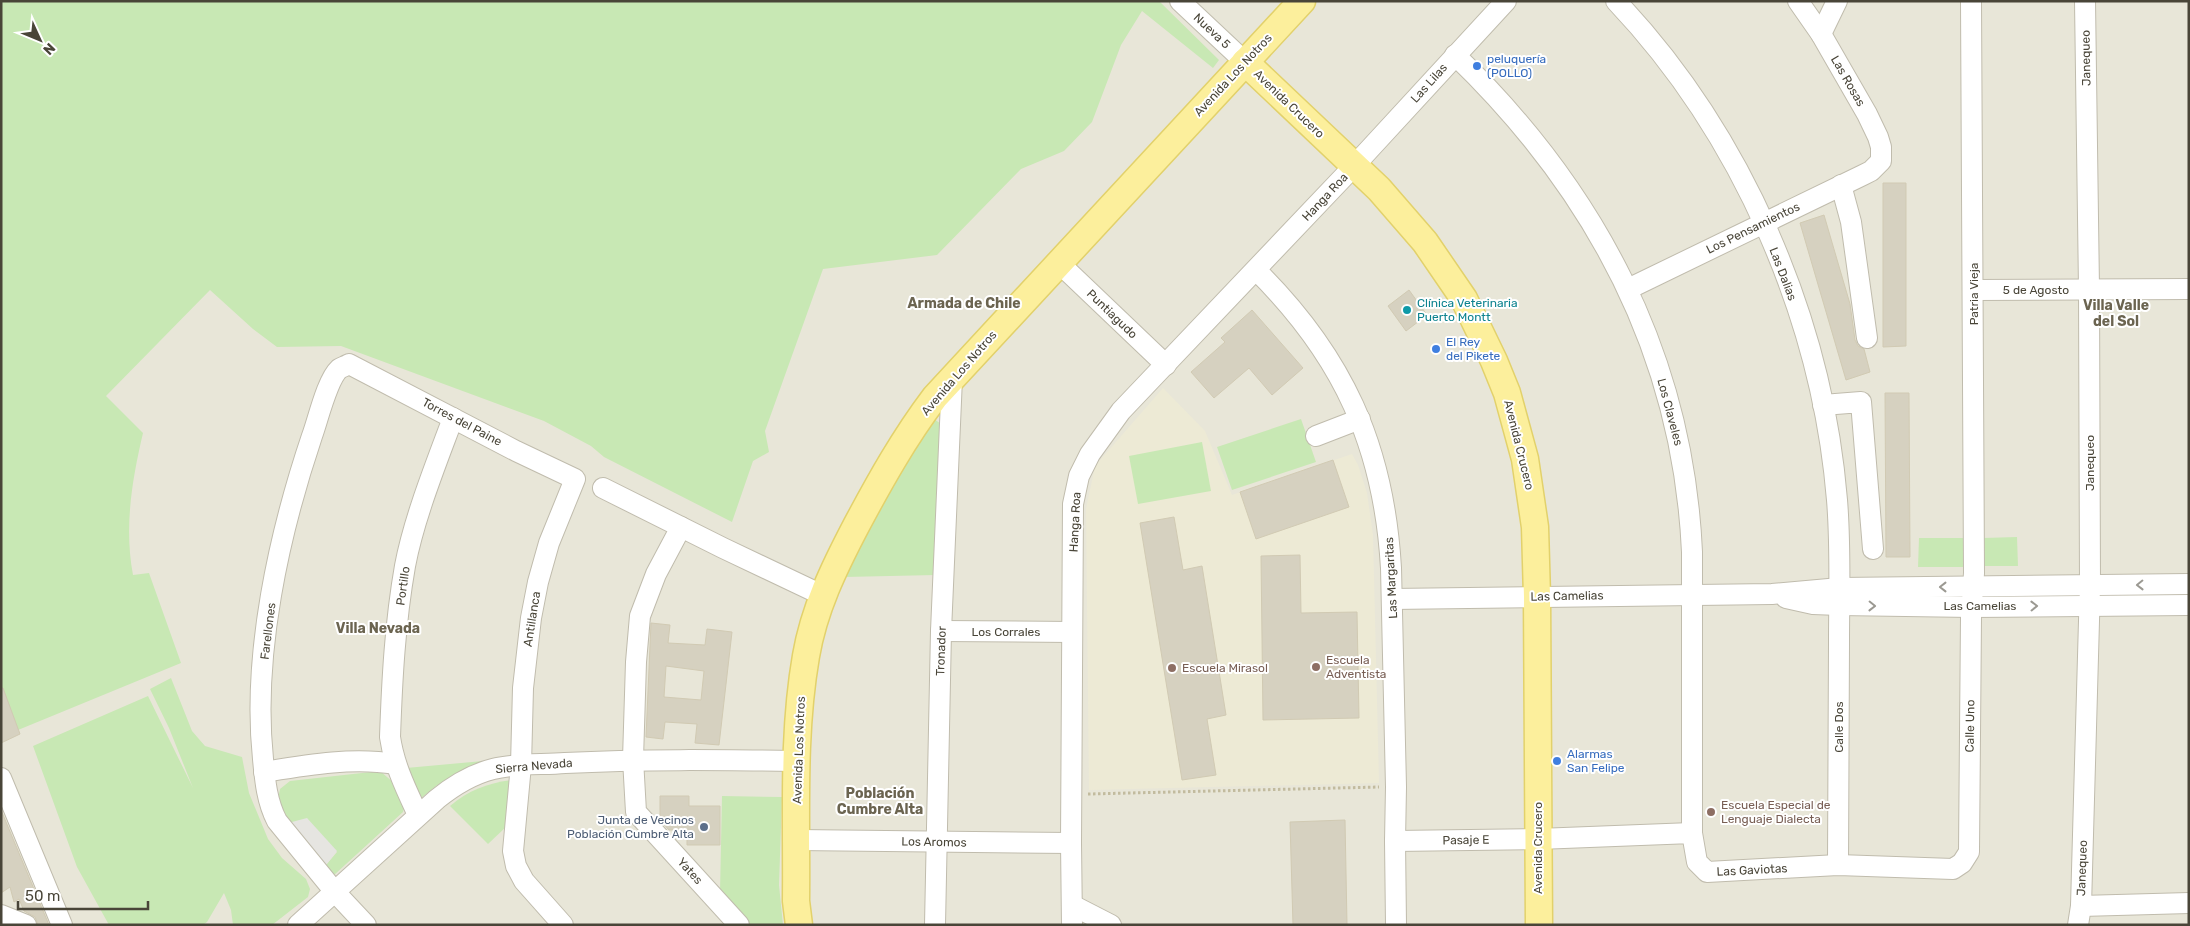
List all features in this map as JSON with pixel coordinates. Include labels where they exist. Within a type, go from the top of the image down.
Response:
[{"type":"main road","name":"Avenida Los Notros","points":[[799,925],[796,901],[798,717],[806,655],[814,620],[822,594],[841,554],[890,464],[920,417],[952,378],[1302,1]]},
{"type":"main road","name":"Avenida Crucero","points":[[1245,62],[1403,214],[1445,270],[1468,306],[1507,393],[1525,459],[1535,527],[1539,925]]},
{"type":"street","name":"Nueva 5","points":[[1180,1],[1245,62]]},
{"type":"street","name":"Las Lilas","points":[[1354,166],[1506,1]]},
{"type":"street","name":"Las Dalias","points":[[1616,1],[1650,40],[1702,112],[1738,172],[1763,224],[1799,314],[1823,405],[1837,498],[1840,544],[1840,597]]},
{"type":"street","name":"Las Rosas","points":[[1798,1],[1821,34],[1878,137],[1881,161],[1877,165]]},
{"type":"street","points":[[1821,34],[1837,1]]},
{"type":"street","name":"Patria Vieja","points":[[1971,1],[1974,290],[1973,587]]},
{"type":"street","name":"Janequeo","points":[[2080,916],[2090,605],[2089,290],[2085,1]]},
{"type":"street","name":"Los Claveles","points":[[1455,55],[1497,97],[1541,148],[1589,218],[1628,289],[1661,376],[1683,463],[1690,507],[1692,833]]},
{"type":"street","name":"Los Pensamientos","points":[[1628,289],[1871,171],[1877,165]]},
{"type":"street","name":"Hanga Roa","points":[[1072,925],[1073,504],[1079,476],[1090,454],[1121,411],[1354,166]]},
{"type":"street","points":[[1841,185],[1851,222],[1867,338]]},
{"type":"street","name":"Puntiagudo","points":[[1059,263],[1166,365]]},
{"type":"street","name":"Las Margaritas","points":[[1256,270],[1280,293],[1317,340],[1344,385],[1360,419],[1373,455],[1385,507],[1390,538],[1392,599],[1396,787],[1396,925]]},
{"type":"street","name":"5 de Agosto","points":[[1974,290],[2189,289]]},
{"type":"street","name":"Torres del Paine","points":[[349,364],[516,451],[575,479]]},
{"type":"street","name":"Farellones","points":[[349,364],[339,370],[328,389],[297,482],[282,543],[270,609],[261,711],[264,772],[271,811],[335,892],[366,925]]},
{"type":"street","name":"Tronador","points":[[935,925],[941,632],[952,378]]},
{"type":"street","points":[[1823,405],[1861,402],[1872,549]]},
{"type":"street","name":"Portillo","points":[[418,815],[395,764],[390,737],[393,653],[405,565],[426,492],[453,418]]},
{"type":"street","points":[[1316,436],[1360,419]]},
{"type":"street","name":"Antillanca","points":[[563,925],[524,881],[516,866],[513,851],[522,765],[523,688],[530,618],[549,543],[575,479]]},
{"type":"street","points":[[603,488],[723,548],[822,594]]},
{"type":"street","name":"Yates","points":[[681,527],[656,574],[640,616],[636,662],[633,759],[636,812],[739,925]]},
{"type":"street","name":"Las Camelias","points":[[1392,599],[1772,594],[1813,604],[1840,597],[1973,587],[2189,584]]},
{"type":"street","name":"Calle Uno","points":[[1962,863],[1969,852],[1973,587]]},
{"type":"street","name":"Las Camelias","points":[[1840,597],[1972,607],[2189,605]]},
{"type":"street","name":"Calle Dos","points":[[1838,866],[1840,597]]},
{"type":"street","name":"Los Corrales","points":[[941,632],[1072,632]]},
{"type":"street","name":"Sierra Nevada","points":[[298,925],[418,815],[446,792],[472,777],[495,768],[633,759],[797,761]]},
{"type":"street","points":[[264,772],[308,765],[368,761],[395,764]]},
{"type":"street","points":[[1,778],[62,925]]},
{"type":"street","points":[[1538,839],[1692,833]]},
{"type":"street","name":"Las Gaviotas","points":[[1692,833],[1697,862],[1707,872],[1838,866],[1953,869],[1962,863]]},
{"type":"street","name":"Pasaje E","points":[[1395,841],[1538,839]]},
{"type":"street","name":"Los Aromos","points":[[797,840],[1071,843]]},
{"type":"street","points":[[2080,916],[2189,903]]},
{"type":"street","points":[[1072,905],[1111,925]]},
{"type":"street","points":[[1,915],[26,925]]},
{"type":"path","points":[[1072,795],[1396,787]]},
{"type":"shaded area","points":[[1,1],[2189,1],[2189,925],[1,925]]},
{"type":"shaded area","name":"Escuela Mirasol","points":[[1163,388],[1205,431],[1232,495],[1352,454],[1358,465],[1367,493],[1373,535],[1379,783],[1089,790],[1086,509],[1095,466]]},
{"type":"shaded area","points":[[307,818],[337,851],[326,865],[288,823]]},
{"type":"green space","points":[[1,1],[1159,1],[1219,60],[1213,68],[1142,11],[1121,45],[1092,122],[1064,151],[1021,169],[937,255],[823,269],[765,431],[769,452],[753,461],[732,522],[604,457],[591,446],[544,421],[341,346],[277,347],[253,329],[210,290],[106,396],[143,433],[130,504],[130,557],[133,575],[149,573],[181,663],[1,737]]},
{"type":"green space","points":[[934,419],[944,426],[936,575],[844,577],[902,469]]},
{"type":"green space","points":[[1301,419],[1316,462],[1232,490],[1217,447]]},
{"type":"green space","points":[[1202,442],[1211,491],[1138,504],[1129,456]]},
{"type":"green space","points":[[2017,537],[2018,566],[1983,566],[1983,538]]},
{"type":"green space","points":[[1919,538],[1967,538],[1967,567],[1918,567]]},
{"type":"green space","points":[[171,678],[192,731],[205,746],[242,757],[249,793],[268,839],[282,858],[306,879],[310,889],[308,897],[272,925],[233,925],[231,910],[224,893],[207,922],[203,925],[109,925],[77,867],[33,746],[148,696],[193,788],[169,728],[150,689]]},
{"type":"green space","points":[[483,761],[436,786],[421,798],[417,798],[406,768]]},
{"type":"green space","points":[[380,771],[394,783],[405,804],[403,812],[334,875],[326,865],[337,852],[288,823],[278,799],[280,789],[290,781]]},
{"type":"green space","points":[[512,780],[507,826],[488,844],[450,806],[479,788]]},
{"type":"green space","points":[[722,796],[782,797],[779,885],[783,925],[747,925],[720,892]]},
{"type":"building","points":[[1883,183],[1906,183],[1906,346],[1883,347]]},
{"type":"building","points":[[1824,215],[1850,304],[1855,340],[1858,346],[1864,349],[1870,372],[1846,380],[1800,223]]},
{"type":"building","name":"Clínica Veterinaria Puerto Montt","points":[[1409,290],[1427,315],[1406,331],[1388,306]]},
{"type":"building","points":[[1252,310],[1303,368],[1272,395],[1249,368],[1214,398],[1191,372],[1225,342],[1221,338]]},
{"type":"building","points":[[1885,393],[1909,393],[1910,557],[1886,557]]},
{"type":"building","points":[[1333,460],[1349,507],[1256,539],[1240,492]]},
{"type":"building","points":[[1174,517],[1183,570],[1202,566],[1226,715],[1207,719],[1216,775],[1182,780],[1140,523]]},
{"type":"building","points":[[1300,555],[1301,613],[1357,612],[1359,718],[1263,720],[1261,556]]},
{"type":"building","points":[[651,623],[670,625],[668,643],[705,645],[707,629],[732,632],[719,745],[695,743],[697,724],[665,722],[663,739],[646,737]],"holes":[[[666,666],[704,671],[701,700],[664,697]]]},
{"type":"building","points":[[1,688],[3,688],[20,734],[1,743]]},
{"type":"building","points":[[660,796],[689,796],[689,806],[720,806],[720,845],[687,845],[687,830],[669,830],[660,820]]},
{"type":"building","points":[[1,810],[49,925],[38,925],[35,917],[24,911],[19,899],[14,902],[10,887],[1,893]]},
{"type":"building","points":[[1345,820],[1347,925],[1293,925],[1290,822]]},
{"type":"place","name":"peluquería (POLLO)","points":[[1477,66]]},
{"type":"place","name":"Clínica Veterinaria Puerto Montt","points":[[1407,310]]},
{"type":"place","name":"El Rey del Pikete","points":[[1436,349]]},
{"type":"place","name":"Escuela Adventista","points":[[1316,667]]},
{"type":"place","name":"Escuela Mirasol","points":[[1172,668]]},
{"type":"place","name":"Alarmas San Felipe","points":[[1557,761]]},
{"type":"place","name":"Escuela Especial de Lenguaje Dialecta","points":[[1711,812]]},
{"type":"place","name":"Junta de Vecinos Población Cumbre Alta","points":[[704,827]]},
{"type":"district","name":"Armada de Chile","points":[[964,303]]},
{"type":"district","name":"Villa Valle del Sol","points":[[2116,314]]},
{"type":"district","name":"Villa Nevada","points":[[378,628]]},
{"type":"district","name":"Población Cumbre Alta","points":[[880,802]]}]
